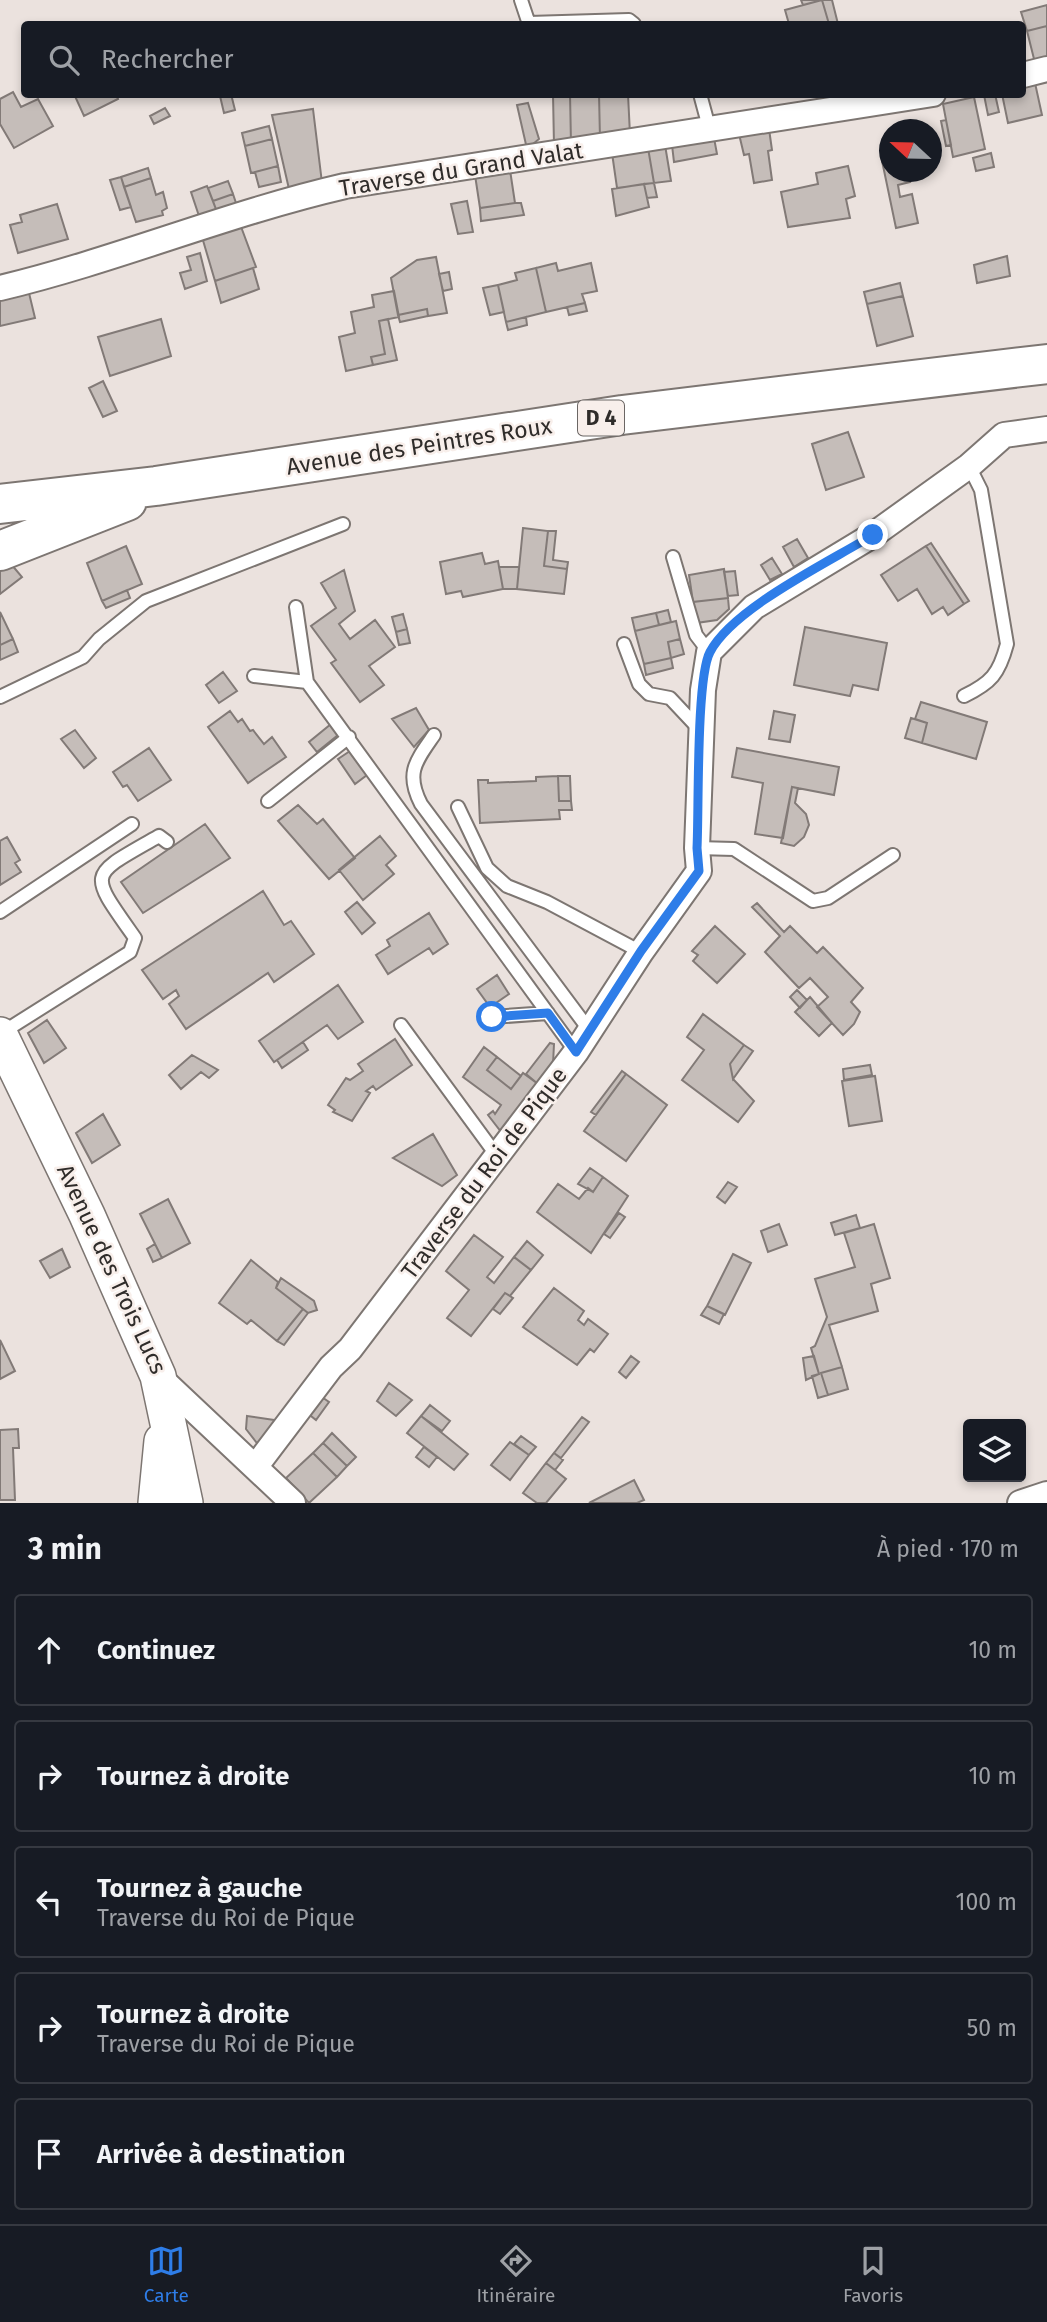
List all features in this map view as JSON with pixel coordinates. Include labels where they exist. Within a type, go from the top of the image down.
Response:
[{"type":"main road","name":"Avenue des Peintres Roux","points":[[0,504],[156,486],[622,415],[1047,364]]},
{"type":"main road","points":[[0,551],[108,511],[156,486]]},
{"type":"main road","name":"Avenue des Trois Lucs","points":[[0,1034],[87,1215],[158,1376]]},
{"type":"main road","points":[[158,1376],[164,1416],[175,1446],[185,1503]]},
{"type":"main road","points":[[156,1503],[164,1416]]},
{"type":"street","points":[[1026,74],[1047,69]]},
{"type":"street","name":"Traverse du Grand Valat","points":[[0,288],[75,270],[276,202],[345,186],[909,98]]},
{"type":"street","points":[[709,652],[754,607],[873,535],[969,466],[1004,435],[1047,429]]},
{"type":"street","name":"Traverse du Roi de Pique","points":[[256,1466],[331,1367],[350,1349],[576,1052],[641,951],[699,871],[697,848],[701,731],[703,690],[709,652]]},
{"type":"street","name":"Avenue des Trois Lucs","points":[[158,1376],[293,1503]]},
{"type":"street","points":[[1020,1503],[1047,1494]]},
{"type":"lane","points":[[521,0],[528,21]]},
{"type":"lane","points":[[604,21],[630,21]]},
{"type":"lane","points":[[701,98],[710,131]]},
{"type":"lane","points":[[964,696],[988,685],[1002,662],[1007,644],[981,490],[969,466]]},
{"type":"lane","points":[[0,697],[83,657],[99,639],[146,601],[344,524]]},
{"type":"lane","points":[[673,557],[696,635],[709,652]]},
{"type":"lane","points":[[296,607],[307,682],[576,1052]]},
{"type":"lane","points":[[624,644],[639,684],[649,694],[670,698],[701,731]]},
{"type":"lane","points":[[254,676],[307,682]]},
{"type":"lane","points":[[434,735],[413,771],[412,787],[421,804],[590,1032]]},
{"type":"lane","points":[[268,801],[349,737]]},
{"type":"lane","points":[[458,807],[487,868],[508,886],[547,902],[641,951]]},
{"type":"lane","points":[[0,912],[132,824]]},
{"type":"lane","points":[[0,1034],[130,951],[135,937],[103,892],[100,881],[106,867],[117,860],[159,836],[167,842]]},
{"type":"lane","points":[[697,848],[734,849],[813,901],[828,898],[893,855]]},
{"type":"lane","points":[[492,1017],[548,1013]]},
{"type":"lane","points":[[401,1025],[497,1156]]},
{"type":"building","points":[[801,0],[822,0],[803,5]]},
{"type":"building","points":[[822,0],[832,0],[837,21],[828,21]]},
{"type":"building","points":[[822,0],[828,21],[788,21],[785,10]]},
{"type":"building","points":[[1047,5],[1047,26],[1027,31],[1021,12]]},
{"type":"building","points":[[1047,26],[1047,59],[1035,63],[1027,31]]},
{"type":"building","points":[[1035,83],[1042,115],[1008,123],[1003,98],[1026,98],[1026,85]]},
{"type":"building","points":[[13,92],[21,107],[38,99],[53,126],[14,148],[0,124],[0,99]]},
{"type":"building","points":[[76,98],[118,98],[118,99],[84,116]]},
{"type":"building","points":[[220,98],[232,98],[235,110],[224,113]]},
{"type":"building","points":[[553,98],[570,98],[571,143],[554,145]]},
{"type":"building","points":[[570,98],[599,98],[600,139],[571,143]]},
{"type":"building","points":[[599,98],[628,98],[630,135],[600,139]]},
{"type":"building","points":[[974,98],[985,149],[953,157],[943,104]]},
{"type":"building","points":[[985,98],[996,98],[999,112],[988,115]]},
{"type":"building","points":[[528,103],[539,139],[527,149],[517,105]]},
{"type":"building","points":[[165,108],[170,116],[154,124],[150,116]]},
{"type":"building","points":[[313,109],[322,183],[289,189],[272,115]]},
{"type":"building","points":[[946,120],[951,145],[946,146],[942,121]]},
{"type":"building","points":[[269,126],[272,139],[245,146],[242,133]]},
{"type":"building","points":[[769,129],[772,150],[768,151],[772,180],[754,183],[749,154],[744,155],[739,134]]},
{"type":"building","points":[[714,138],[717,154],[674,162],[672,145]]},
{"type":"building","points":[[272,139],[278,166],[251,173],[245,146]]},
{"type":"building","points":[[665,145],[671,181],[654,183],[648,148]]},
{"type":"building","points":[[648,148],[654,183],[617,188],[612,153]]},
{"type":"building","points":[[991,153],[994,167],[976,171],[973,158]]},
{"type":"building","points":[[278,166],[281,182],[259,187],[255,172]]},
{"type":"building","points":[[848,166],[855,196],[846,199],[850,218],[788,227],[781,192],[818,184],[816,173]]},
{"type":"building","points":[[148,168],[151,178],[124,187],[121,177]]},
{"type":"building","points":[[510,170],[515,203],[480,208],[475,175]]},
{"type":"building","points":[[121,177],[131,207],[120,210],[110,180]]},
{"type":"building","points":[[151,178],[156,195],[163,192],[167,208],[162,211],[163,215],[136,222],[124,187]]},
{"type":"building","points":[[228,181],[233,194],[213,201],[208,188]]},
{"type":"building","points":[[886,182],[910,182],[898,185],[900,197],[912,194],[918,223],[896,228]]},
{"type":"building","points":[[654,183],[657,197],[647,198],[644,184]]},
{"type":"building","points":[[644,184],[649,207],[616,216],[612,189]]},
{"type":"building","points":[[207,186],[217,212],[200,219],[191,192]]},
{"type":"building","points":[[233,194],[237,206],[217,212],[213,201]]},
{"type":"building","points":[[467,201],[473,232],[458,234],[451,204]]},
{"type":"building","points":[[521,203],[524,215],[481,221],[480,208]]},
{"type":"building","points":[[57,204],[68,239],[18,253],[10,225],[22,222],[20,215]]},
{"type":"building","points":[[240,224],[256,267],[215,281],[202,237]]},
{"type":"building","points":[[200,253],[207,281],[185,289],[180,273],[191,270],[187,257]]},
{"type":"building","points":[[1007,256],[1010,276],[977,283],[974,265]]},
{"type":"building","points":[[436,257],[447,313],[428,316],[427,309],[398,315],[391,278],[417,260]]},
{"type":"building","points":[[556,263],[558,271],[591,263],[597,291],[582,294],[585,303],[546,312],[536,268]]},
{"type":"building","points":[[253,268],[259,289],[221,303],[215,281]]},
{"type":"building","points":[[536,268],[546,312],[506,322],[498,285],[517,280],[515,273]]},
{"type":"building","points":[[449,272],[452,289],[443,291],[439,274]]},
{"type":"building","points":[[900,283],[903,296],[867,304],[864,292]]},
{"type":"building","points":[[498,285],[504,312],[490,315],[483,288]]},
{"type":"building","points":[[394,291],[399,317],[379,321],[385,354],[371,357],[373,365],[346,371],[339,337],[355,333],[351,312],[374,307],[372,295]]},
{"type":"building","points":[[29,293],[35,318],[0,326],[0,299]]},
{"type":"building","points":[[903,296],[913,336],[877,346],[867,304]]},
{"type":"building","points":[[585,303],[587,311],[569,315],[567,307]]},
{"type":"building","points":[[427,309],[428,316],[400,322],[398,315]]},
{"type":"building","points":[[526,317],[527,325],[508,330],[506,322]]},
{"type":"building","points":[[161,319],[171,356],[110,376],[98,337]]},
{"type":"building","points":[[388,319],[397,360],[373,365],[371,357],[385,354],[379,321]]},
{"type":"building","points":[[103,381],[117,411],[103,417],[89,388]]},
{"type":"building","points":[[848,432],[864,477],[826,490],[812,444]]},
{"type":"building","points":[[523,528],[548,531],[544,566],[567,569],[564,594],[517,589]]},
{"type":"building","points":[[548,531],[556,531],[553,560],[568,562],[567,569],[544,566]]},
{"type":"building","points":[[797,539],[808,558],[794,567],[783,547]]},
{"type":"building","points":[[931,543],[969,601],[964,604],[926,546]]},
{"type":"building","points":[[126,546],[142,584],[102,601],[87,563]]},
{"type":"building","points":[[926,546],[964,604],[948,615],[943,607],[932,614],[917,589],[898,601],[881,575]]},
{"type":"building","points":[[482,553],[485,564],[498,561],[503,589],[463,597],[461,591],[446,594],[440,562]]},
{"type":"building","points":[[772,558],[782,574],[770,580],[761,565]]},
{"type":"building","points":[[11,564],[22,577],[0,594],[0,571]]},
{"type":"building","points":[[499,567],[519,567],[517,589],[503,589]]},
{"type":"building","points":[[724,569],[728,598],[693,602],[689,575]]},
{"type":"building","points":[[344,570],[355,611],[339,624],[350,639],[375,620],[395,647],[369,666],[384,685],[360,702],[331,663],[336,660],[311,626],[336,608],[321,583]]},
{"type":"building","points":[[735,571],[738,595],[728,596],[724,572]]},
{"type":"building","points":[[127,590],[130,598],[106,608],[102,601]]},
{"type":"building","points":[[728,598],[729,609],[717,620],[696,623],[693,602]]},
{"type":"building","points":[[668,610],[671,622],[659,625],[656,613]]},
{"type":"building","points":[[0,612],[13,639],[0,645]]},
{"type":"building","points":[[656,613],[659,625],[635,631],[632,618]]},
{"type":"building","points":[[403,614],[407,629],[396,632],[392,617]]},
{"type":"building","points":[[676,621],[680,639],[668,642],[671,658],[644,664],[635,631]]},
{"type":"building","points":[[805,627],[887,643],[878,690],[853,685],[850,696],[794,685]]},
{"type":"building","points":[[407,629],[410,643],[399,645],[396,632]]},
{"type":"building","points":[[13,639],[18,652],[0,660],[0,645]]},
{"type":"building","points":[[680,639],[684,654],[671,658],[668,642]]},
{"type":"building","points":[[671,658],[673,668],[646,675],[644,664]]},
{"type":"building","points":[[223,672],[237,691],[219,703],[206,685]]},
{"type":"building","points":[[921,702],[987,722],[976,759],[922,743],[927,723],[915,719]]},
{"type":"building","points":[[416,708],[429,730],[414,747],[392,719]]},
{"type":"building","points":[[230,711],[238,722],[242,719],[264,744],[272,737],[286,757],[248,783],[208,727]]},
{"type":"building","points":[[774,711],[795,715],[790,742],[769,739]]},
{"type":"building","points":[[911,718],[927,723],[922,743],[905,738]]},
{"type":"building","points":[[331,724],[338,735],[317,752],[309,742]]},
{"type":"building","points":[[75,730],[96,758],[84,768],[61,739]]},
{"type":"building","points":[[149,748],[171,780],[138,801],[127,785],[123,787],[113,772]]},
{"type":"building","points":[[737,748],[839,767],[834,795],[792,787],[783,838],[755,834],[763,783],[732,777]]},
{"type":"building","points":[[350,751],[367,775],[355,784],[338,759]]},
{"type":"building","points":[[558,776],[559,801],[571,801],[572,810],[559,810],[560,819],[480,823],[478,780],[488,780],[488,783],[536,781],[536,777]]},
{"type":"building","points":[[558,776],[570,776],[571,801],[559,801]]},
{"type":"building","points":[[792,787],[798,788],[795,803],[806,814],[809,825],[804,837],[794,846],[781,843]]},
{"type":"building","points":[[298,805],[317,824],[323,819],[355,858],[329,879],[278,821]]},
{"type":"building","points":[[205,824],[230,858],[143,913],[121,882]]},
{"type":"building","points":[[380,836],[396,856],[386,865],[394,874],[363,900],[339,870]]},
{"type":"building","points":[[7,837],[20,860],[15,863],[21,872],[0,885],[0,841]]},
{"type":"building","points":[[263,891],[284,925],[291,921],[314,954],[274,982],[268,973],[186,1029],[169,1004],[179,996],[176,990],[163,999],[142,970]]},
{"type":"building","points":[[357,902],[375,923],[362,934],[345,912]]},
{"type":"building","points":[[757,903],[784,932],[790,926],[817,953],[823,947],[863,988],[851,1002],[860,1012],[854,1024],[843,1035],[817,1007],[828,997],[810,978],[799,988],[765,952],[780,936],[752,907]]},
{"type":"building","points":[[429,913],[448,944],[433,954],[429,948],[388,974],[376,955],[390,946],[387,940]]},
{"type":"building","points":[[715,926],[745,954],[717,983],[693,961],[698,955],[692,951]]},
{"type":"building","points":[[497,975],[509,994],[490,1007],[477,989]]},
{"type":"building","points":[[338,985],[363,1022],[338,1039],[327,1025],[274,1062],[259,1041]]},
{"type":"building","points":[[797,990],[807,1000],[800,1008],[790,997]]},
{"type":"building","points":[[810,997],[832,1023],[819,1036],[795,1012]]},
{"type":"building","points":[[703,1014],[744,1045],[730,1064],[733,1079],[754,1101],[738,1122],[682,1080],[704,1050],[687,1037]]},
{"type":"building","points":[[47,1020],[66,1048],[44,1063],[28,1033]]},
{"type":"building","points":[[395,1039],[412,1065],[376,1090],[373,1086],[366,1091],[370,1093],[352,1121],[333,1112],[335,1110],[328,1105],[346,1078],[350,1080],[363,1071],[358,1064]]},
{"type":"building","points":[[303,1042],[308,1050],[282,1068],[277,1060]]},
{"type":"building","points":[[550,1043],[554,1044],[553,1064],[538,1084],[526,1074]]},
{"type":"building","points":[[744,1045],[753,1051],[733,1079],[730,1064]]},
{"type":"building","points":[[484,1047],[497,1057],[487,1070],[511,1089],[523,1073],[538,1084],[502,1133],[488,1115],[493,1111],[495,1114],[501,1105],[463,1077]]},
{"type":"building","points":[[192,1055],[218,1070],[209,1078],[201,1072],[181,1089],[169,1075]]},
{"type":"building","points":[[497,1057],[521,1076],[511,1089],[487,1070]]},
{"type":"building","points":[[870,1065],[872,1075],[844,1080],[843,1069]]},
{"type":"building","points":[[622,1071],[626,1074],[596,1115],[591,1112]]},
{"type":"building","points":[[626,1074],[667,1105],[626,1161],[584,1131]]},
{"type":"building","points":[[875,1076],[882,1121],[849,1126],[842,1081]]},
{"type":"building","points":[[103,1114],[120,1145],[92,1163],[76,1133]]},
{"type":"building","points":[[433,1134],[457,1175],[442,1186],[393,1158]]},
{"type":"building","points":[[590,1168],[603,1177],[593,1192],[578,1184]]},
{"type":"building","points":[[603,1177],[628,1196],[591,1253],[537,1212],[558,1184],[579,1199],[588,1188],[593,1192]]},
{"type":"building","points":[[728,1182],[737,1187],[725,1203],[717,1197]]},
{"type":"building","points":[[168,1199],[190,1243],[162,1258],[140,1214]]},
{"type":"building","points":[[619,1213],[625,1217],[610,1238],[604,1234]]},
{"type":"building","points":[[856,1215],[860,1228],[835,1235],[831,1223]]},
{"type":"building","points":[[779,1224],[787,1245],[768,1252],[761,1231]]},
{"type":"building","points":[[874,1224],[890,1278],[871,1284],[878,1311],[829,1325],[842,1367],[821,1373],[828,1395],[818,1398],[812,1376],[819,1374],[811,1348],[815,1346],[827,1317],[815,1279],[855,1267],[844,1233]]},
{"type":"building","points":[[474,1235],[503,1257],[487,1277],[494,1283],[514,1257],[531,1270],[510,1296],[505,1293],[471,1336],[447,1318],[469,1290],[446,1271]]},
{"type":"building","points":[[527,1241],[543,1255],[531,1270],[514,1257]]},
{"type":"building","points":[[155,1244],[162,1258],[153,1262],[147,1249]]},
{"type":"building","points":[[62,1249],[70,1267],[50,1278],[40,1261]]},
{"type":"building","points":[[733,1254],[751,1263],[725,1315],[707,1306]]},
{"type":"building","points":[[251,1260],[278,1282],[276,1288],[303,1309],[277,1341],[251,1320],[247,1324],[219,1303]]},
{"type":"building","points":[[281,1278],[314,1301],[317,1310],[308,1313],[276,1288]]},
{"type":"building","points":[[554,1288],[584,1311],[578,1320],[584,1325],[588,1319],[608,1334],[594,1352],[590,1349],[577,1365],[523,1327]]},
{"type":"building","points":[[505,1293],[513,1298],[500,1314],[493,1309]]},
{"type":"building","points":[[707,1306],[724,1314],[719,1324],[701,1315]]},
{"type":"building","points":[[303,1309],[308,1313],[284,1345],[277,1341]]},
{"type":"building","points":[[0,1340],[15,1371],[0,1379]]},
{"type":"building","points":[[631,1356],[639,1362],[626,1378],[619,1372]]},
{"type":"building","points":[[814,1356],[819,1374],[806,1380],[803,1358]]},
{"type":"building","points":[[842,1367],[848,1389],[828,1395],[821,1373]]},
{"type":"building","points":[[389,1383],[412,1400],[396,1416],[377,1401]]},
{"type":"building","points":[[319,1395],[329,1402],[316,1420],[306,1412]]},
{"type":"building","points":[[430,1405],[450,1421],[442,1431],[421,1416]]},
{"type":"building","points":[[247,1416],[281,1421],[260,1447],[246,1429]]},
{"type":"building","points":[[421,1416],[468,1454],[454,1470],[407,1433]]},
{"type":"building","points":[[582,1417],[589,1422],[561,1458],[554,1453]]},
{"type":"building","points":[[18,1429],[19,1448],[13,1448],[15,1500],[0,1500],[0,1430]]},
{"type":"building","points":[[332,1433],[356,1457],[347,1466],[323,1443]]},
{"type":"building","points":[[521,1436],[536,1447],[529,1455],[514,1444]]},
{"type":"building","points":[[510,1442],[529,1455],[510,1480],[491,1465]]},
{"type":"building","points":[[323,1443],[347,1466],[337,1477],[313,1453]]},
{"type":"building","points":[[424,1447],[437,1457],[429,1467],[416,1457]]},
{"type":"building","points":[[313,1453],[337,1477],[309,1503],[286,1478]]},
{"type":"building","points":[[554,1453],[563,1460],[555,1470],[546,1463]]},
{"type":"building","points":[[546,1463],[566,1479],[546,1503],[537,1503],[523,1493]]},
{"type":"building","points":[[634,1480],[644,1500],[637,1503],[589,1503]]},
{"type":"route","points":[[492,1017],[548,1013],[576,1052],[641,951],[690,887],[699,871],[697,848],[703,690],[709,652],[734,624],[754,607],[873,535]]}]
